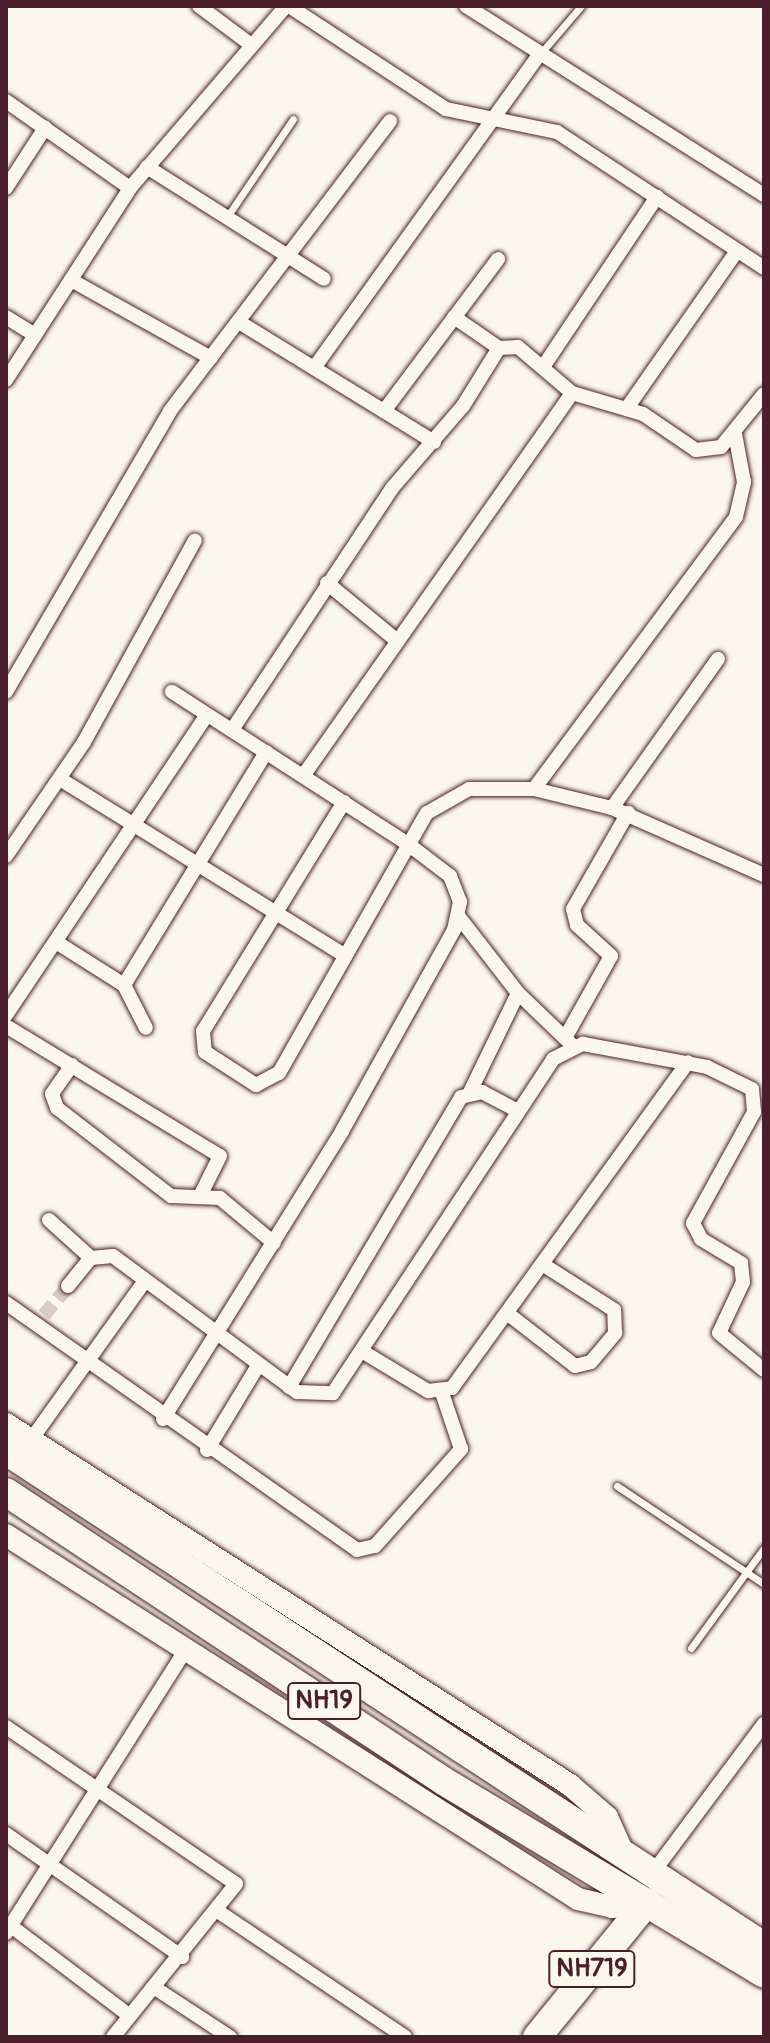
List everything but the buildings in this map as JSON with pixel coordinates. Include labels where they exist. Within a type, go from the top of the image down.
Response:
[{"type":"highway","name":"NH19","points":[[18,1446],[625,1859],[649,1888],[764,1974]]},
{"type":"highway","name":"NH19","points":[[6,1492],[445,1782],[764,1946]]},
{"type":"highway","name":"NH719","points":[[537,2037],[649,1888]]},
{"type":"street","points":[[199,6],[250,44]]},
{"type":"street","points":[[6,380],[130,188],[250,44],[288,6],[446,109],[495,122],[557,132],[764,268]]},
{"type":"street","points":[[466,6],[764,195]]},
{"type":"street","points":[[314,368],[495,122],[540,54]]},
{"type":"street","points":[[6,101],[130,188]]},
{"type":"street","points":[[6,692],[170,411],[291,258],[390,121]]},
{"type":"street","points":[[6,188],[45,128]]},
{"type":"street","points":[[147,167],[324,279]]},
{"type":"street","points":[[543,367],[657,197]]},
{"type":"street","points":[[627,408],[737,251]]},
{"type":"street","points":[[384,411],[498,259]]},
{"type":"street","points":[[71,280],[211,358]]},
{"type":"street","points":[[6,317],[35,335]]},
{"type":"street","points":[[454,317],[499,348],[518,347],[572,393],[627,408],[696,450],[721,447],[759,410],[764,394]]},
{"type":"street","points":[[239,322],[434,442]]},
{"type":"street","points":[[232,730],[327,583],[434,442],[499,348]]},
{"type":"street","points":[[303,776],[395,639],[572,393]]},
{"type":"street","points":[[534,789],[736,517],[744,482],[735,434]]},
{"type":"street","points":[[6,856],[60,779],[195,540]]},
{"type":"street","points":[[327,583],[395,639]]},
{"type":"street","points":[[612,808],[718,659]]},
{"type":"street","points":[[172,692],[408,844],[450,876],[459,917],[518,993],[568,1041],[688,1062],[742,1081],[756,1101],[693,1223],[701,1239],[741,1263],[743,1282],[719,1333],[764,1370]]},
{"type":"street","points":[[6,1015],[139,823],[207,715]]},
{"type":"street","points":[[124,985],[200,866],[266,752]]},
{"type":"street","points":[[60,779],[139,823],[200,866],[346,956]]},
{"type":"street","points":[[344,802],[203,1031],[213,1059],[256,1085],[273,1082],[408,844],[444,800],[469,789],[534,789],[612,808],[764,875]]},
{"type":"street","points":[[68,1286],[91,1258],[113,1256],[289,1387],[309,1398],[333,1393],[365,1353],[518,1111],[568,1041],[611,956],[577,925],[573,909],[628,813]]},
{"type":"street","points":[[163,1419],[274,1243],[459,917]]},
{"type":"street","points":[[56,942],[124,985],[146,1028]]},
{"type":"street","points":[[289,1387],[470,1092],[518,993]]},
{"type":"street","points":[[6,1026],[220,1156],[219,1169],[201,1194]]},
{"type":"street","points":[[442,1393],[461,1378],[688,1062]]},
{"type":"street","points":[[72,1065],[52,1094],[57,1108],[171,1196],[201,1194],[220,1198],[274,1243]]},
{"type":"street","points":[[470,1092],[518,1111]]},
{"type":"street","points":[[49,1220],[91,1258]]},
{"type":"street","points":[[507,1313],[575,1366],[591,1362],[615,1333],[614,1310],[542,1264]]},
{"type":"street","points":[[6,1424],[18,1446],[91,1358],[145,1281]]},
{"type":"street","points":[[6,1303],[40,1319],[163,1419],[207,1450],[367,1551],[461,1449],[442,1393],[365,1353]]},
{"type":"street","points":[[207,1450],[259,1364]]},
{"type":"street","points":[[6,1535],[578,1899],[612,1907],[649,1888],[764,1724]]},
{"type":"street","points":[[130,2016],[8,1929],[185,1651]]},
{"type":"street","points":[[6,1727],[233,1879],[236,1889],[219,1912],[113,2037]]},
{"type":"street","points":[[6,1834],[182,1957]]},
{"type":"street","points":[[219,1912],[405,2037]]},
{"type":"street","points":[[155,1988],[224,2035]]},
{"type":"lane","points":[[540,54],[581,6]]},
{"type":"lane","points":[[227,217],[293,119]]},
{"type":"lane","points":[[617,1486],[764,1584]]},
{"type":"lane","points":[[691,1648],[764,1548]]},
{"type":"tunnel","points":[[44,1315],[68,1286]]}]
